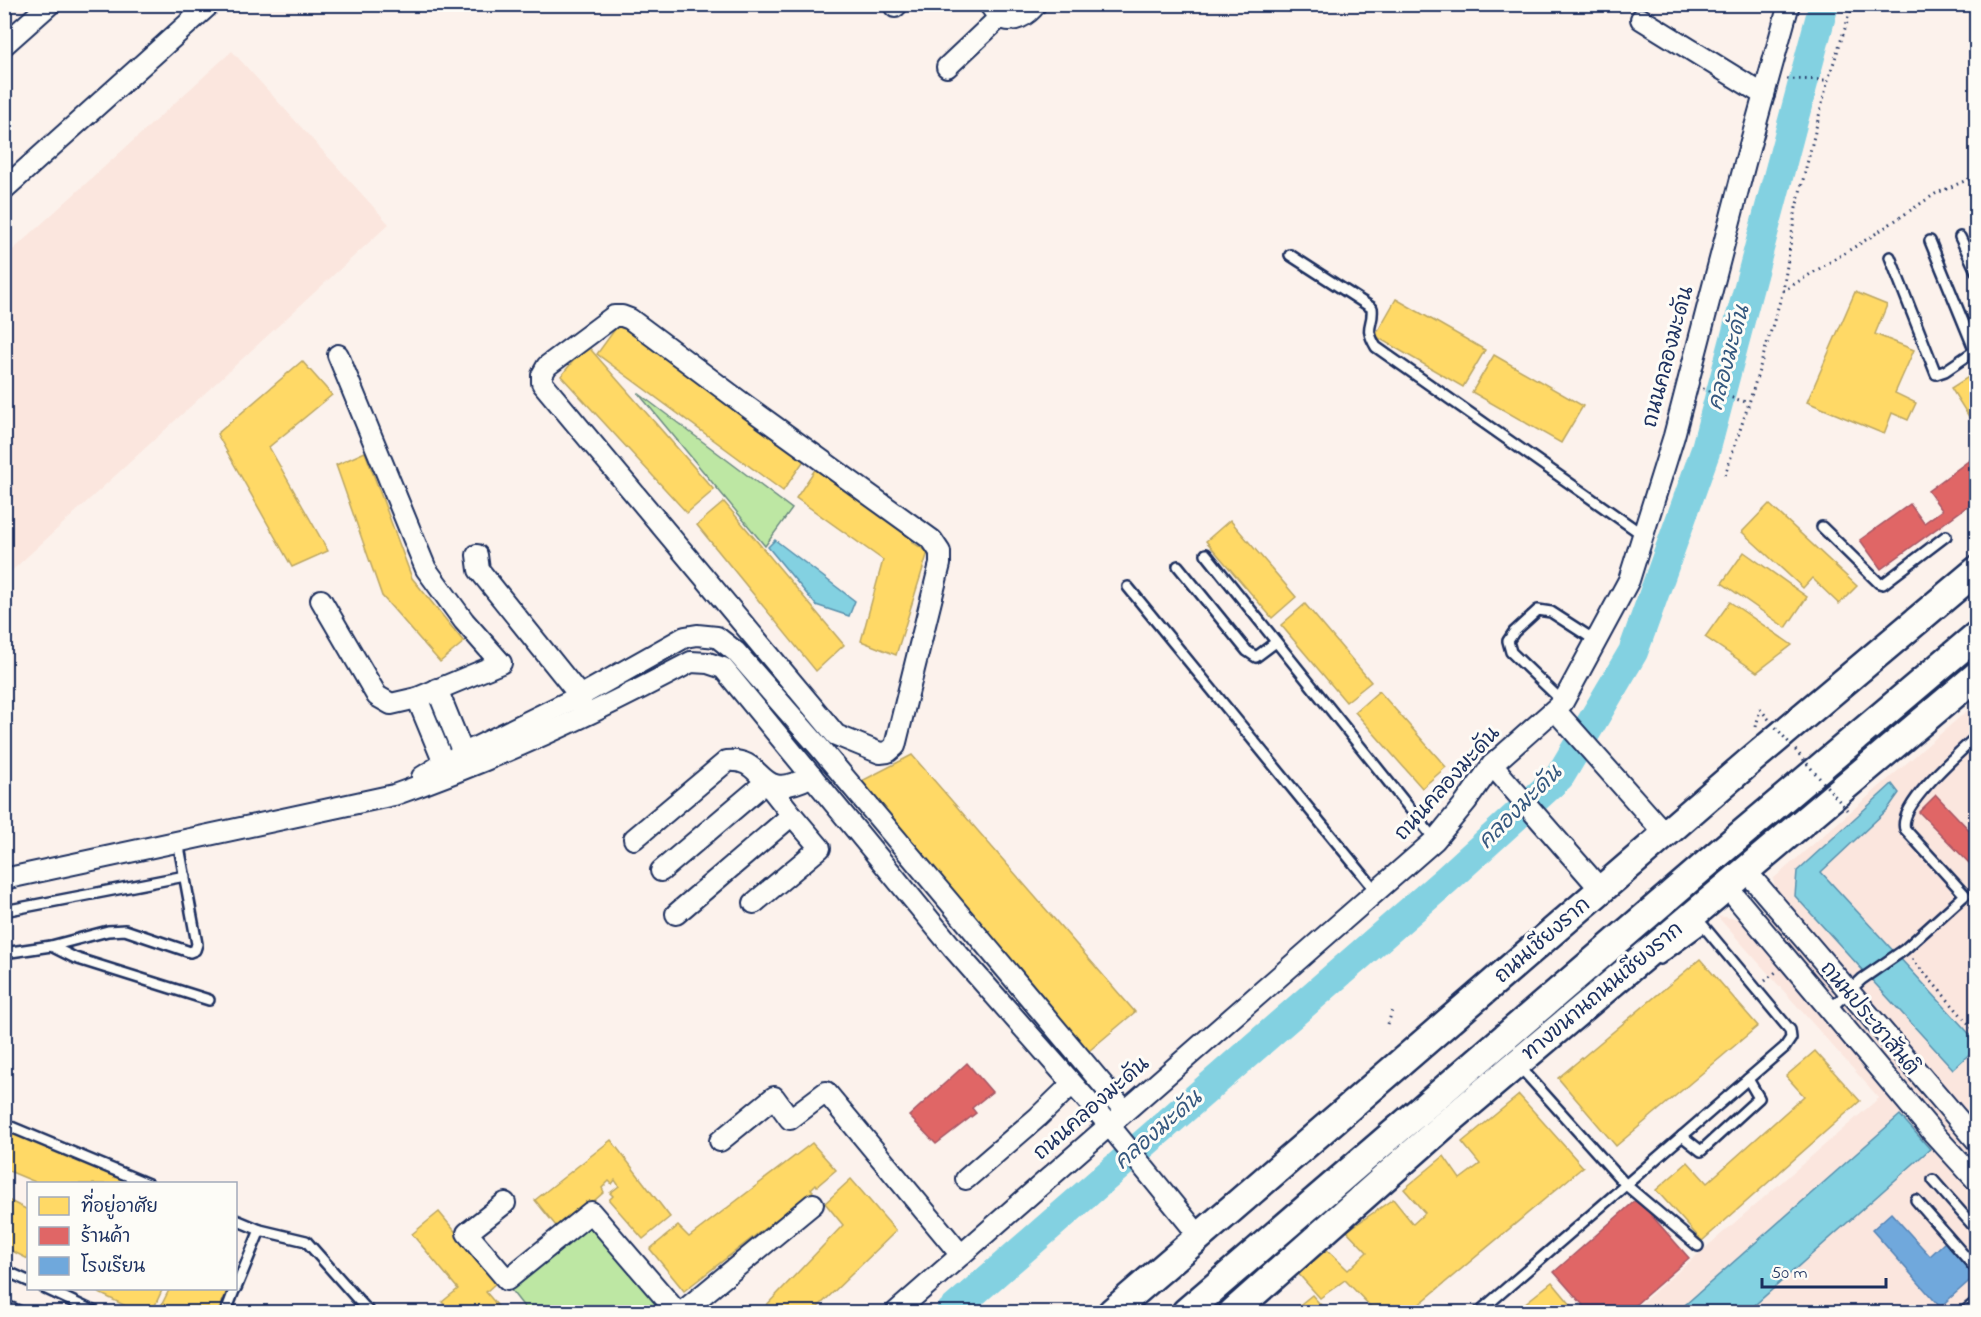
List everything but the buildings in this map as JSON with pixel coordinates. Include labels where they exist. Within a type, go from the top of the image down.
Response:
[{"type":"main road","name":"ถนนเชียงราก","points":[[1112,1312],[1749,762],[1977,571]]},
{"type":"main road","points":[[1186,1312],[1718,854],[1977,636]]},
{"type":"main road","name":"ทางขนานถนนเชียงราก","points":[[1233,1312],[1443,1126],[1523,1070],[1699,921],[1736,879],[1977,676]]},
{"type":"main road","points":[[1278,1233],[1365,1174],[1443,1126]]},
{"type":"street","points":[[4,45],[50,4]]},
{"type":"street","points":[[4,189],[210,4]]},
{"type":"street","points":[[947,67],[995,11],[1014,20],[1028,15],[1036,4]]},
{"type":"street","name":"ถนนคลองมะดัน","points":[[896,1312],[961,1255],[1113,1130],[1125,1112],[1435,840],[1495,769],[1561,712],[1629,580],[1674,436],[1744,163],[1789,4]]},
{"type":"street","points":[[1641,19],[1764,96]]},
{"type":"street","points":[[614,316],[630,319],[932,540],[940,552],[940,564],[895,746],[888,752],[880,753],[836,735],[542,383],[542,375],[547,366],[614,316]]},
{"type":"street","points":[[321,600],[377,696],[391,704],[417,698],[501,663],[464,621],[426,569],[338,355]]},
{"type":"street","points":[[477,555],[478,570],[580,696],[584,717]]},
{"type":"street","points":[[4,879],[394,795],[455,765],[685,637],[697,635],[717,637],[736,652],[819,747],[1125,1112]]},
{"type":"street","points":[[685,637],[691,662]]},
{"type":"street","points":[[723,668],[736,652]]},
{"type":"street","points":[[455,765],[584,717],[691,662],[708,663],[723,668],[952,947],[1113,1130],[1200,1237]]},
{"type":"street","points":[[436,689],[455,765]]},
{"type":"street","points":[[417,698],[455,765]]},
{"type":"street","points":[[1561,712],[1607,770],[1666,835]]},
{"type":"street","points":[[766,782],[777,787],[798,783],[819,747],[836,735]]},
{"type":"street","points":[[634,839],[727,761],[739,760],[746,763],[766,782],[820,848],[754,903]]},
{"type":"street","points":[[1495,769],[1602,891]]},
{"type":"street","points":[[661,871],[766,782]]},
{"type":"street","points":[[676,914],[792,815]]},
{"type":"street","name":"ถนนประชาสันติ","points":[[1736,879],[1856,985],[1977,1140]]},
{"type":"street","name":"ถนนประชาสันติ","points":[[1736,879],[1830,1009],[1934,1134],[1977,1180]]},
{"type":"street","points":[[966,1179],[1038,1117],[1072,1084]]},
{"type":"street","points":[[720,1141],[774,1097],[790,1119],[826,1092],[961,1255]]},
{"type":"street","points":[[505,1203],[467,1233],[507,1280],[591,1212],[677,1312]]},
{"type":"street","points":[[682,1312],[813,1204]]},
{"type":"lane","points":[[1960,237],[1977,271]]},
{"type":"lane","points":[[1890,257],[1936,374],[1945,371],[1976,350],[1930,241]]},
{"type":"lane","points":[[1290,255],[1372,308],[1370,336],[1376,347],[1643,535]]},
{"type":"lane","points":[[1822,527],[1879,583],[1883,584],[1946,536]]},
{"type":"lane","points":[[1206,554],[1435,840]]},
{"type":"lane","points":[[1178,566],[1247,651],[1256,657],[1276,642]]},
{"type":"lane","points":[[1128,587],[1377,892]]},
{"type":"lane","points":[[1561,712],[1511,652],[1508,641],[1514,632],[1538,610],[1551,612],[1596,641]]},
{"type":"lane","points":[[1830,1009],[1856,985],[1904,950],[1965,895],[1905,829],[1903,823],[1905,816],[1928,784],[1977,737]]},
{"type":"lane","points":[[4,953],[51,946],[108,931],[125,930],[190,952],[195,950],[197,944],[178,842]]},
{"type":"lane","points":[[4,911],[184,876]]},
{"type":"lane","points":[[1479,1312],[1785,1047],[1791,1038],[1790,1030],[1699,921],[1655,964]]},
{"type":"lane","points":[[51,946],[75,958],[209,1000]]},
{"type":"lane","points":[[1523,1070],[1626,1185],[1698,1246]]},
{"type":"lane","points":[[1682,1136],[1701,1150],[1759,1098],[1748,1079]]},
{"type":"lane","points":[[4,1124],[143,1182]]},
{"type":"lane","points":[[1933,1180],[1977,1229]]},
{"type":"lane","points":[[1916,1200],[1977,1269]]},
{"type":"lane","points":[[237,1220],[260,1230],[306,1241],[369,1312]]},
{"type":"lane","points":[[1289,1263],[1295,1269],[1344,1227]]},
{"type":"lane","points":[[237,1283],[260,1230]]},
{"type":"lane","points":[[4,1270],[27,1281]]},
{"type":"lane","points":[[48,1290],[95,1312]]},
{"type":"lane","points":[[234,1290],[226,1309],[234,1312]]},
{"type":"lane","points":[[1964,1312],[1977,1302]]},
{"type":"lane","points":[[4,1305],[21,1312]]},
{"type":"path","points":[[1725,475],[1783,291],[1796,208],[1828,80],[1853,4]]},
{"type":"path","points":[[1780,78],[1828,80]]},
{"type":"path","points":[[1783,291],[1935,194],[1977,176]]},
{"type":"path","points":[[1697,387],[1749,404]]},
{"type":"path","points":[[1760,709],[1847,810]]},
{"type":"path","points":[[1904,950],[1977,1032]]},
{"type":"path","points":[[1388,1024],[1392,1011]]},
{"type":"shaded area","points":[[232,51],[389,224],[5,577],[5,257]]},
{"type":"shaded area","points":[[1976,703],[1976,1312],[1631,1312],[1879,1098],[1717,916],[1756,921],[1774,903],[1776,896],[1773,879]]},
{"type":"green space","points":[[638,393],[792,509],[765,546]]},
{"type":"green space","points":[[597,1211],[679,1312],[528,1312],[507,1285]]},
{"type":"water","points":[[775,540],[855,601],[849,616],[816,605],[768,547]]},
{"type":"water","points":[[1892,784],[1899,793],[1887,810],[1821,872],[1976,1041],[1976,1048],[1953,1069],[1795,896],[1797,871]]},
{"type":"water","points":[[1900,1115],[1930,1149],[1747,1312],[1677,1312]]},
{"type":"waterway","name":"คลองมะดัน","points":[[951,1312],[1446,880],[1560,776],[1633,652],[1705,452],[1824,4]]}]
